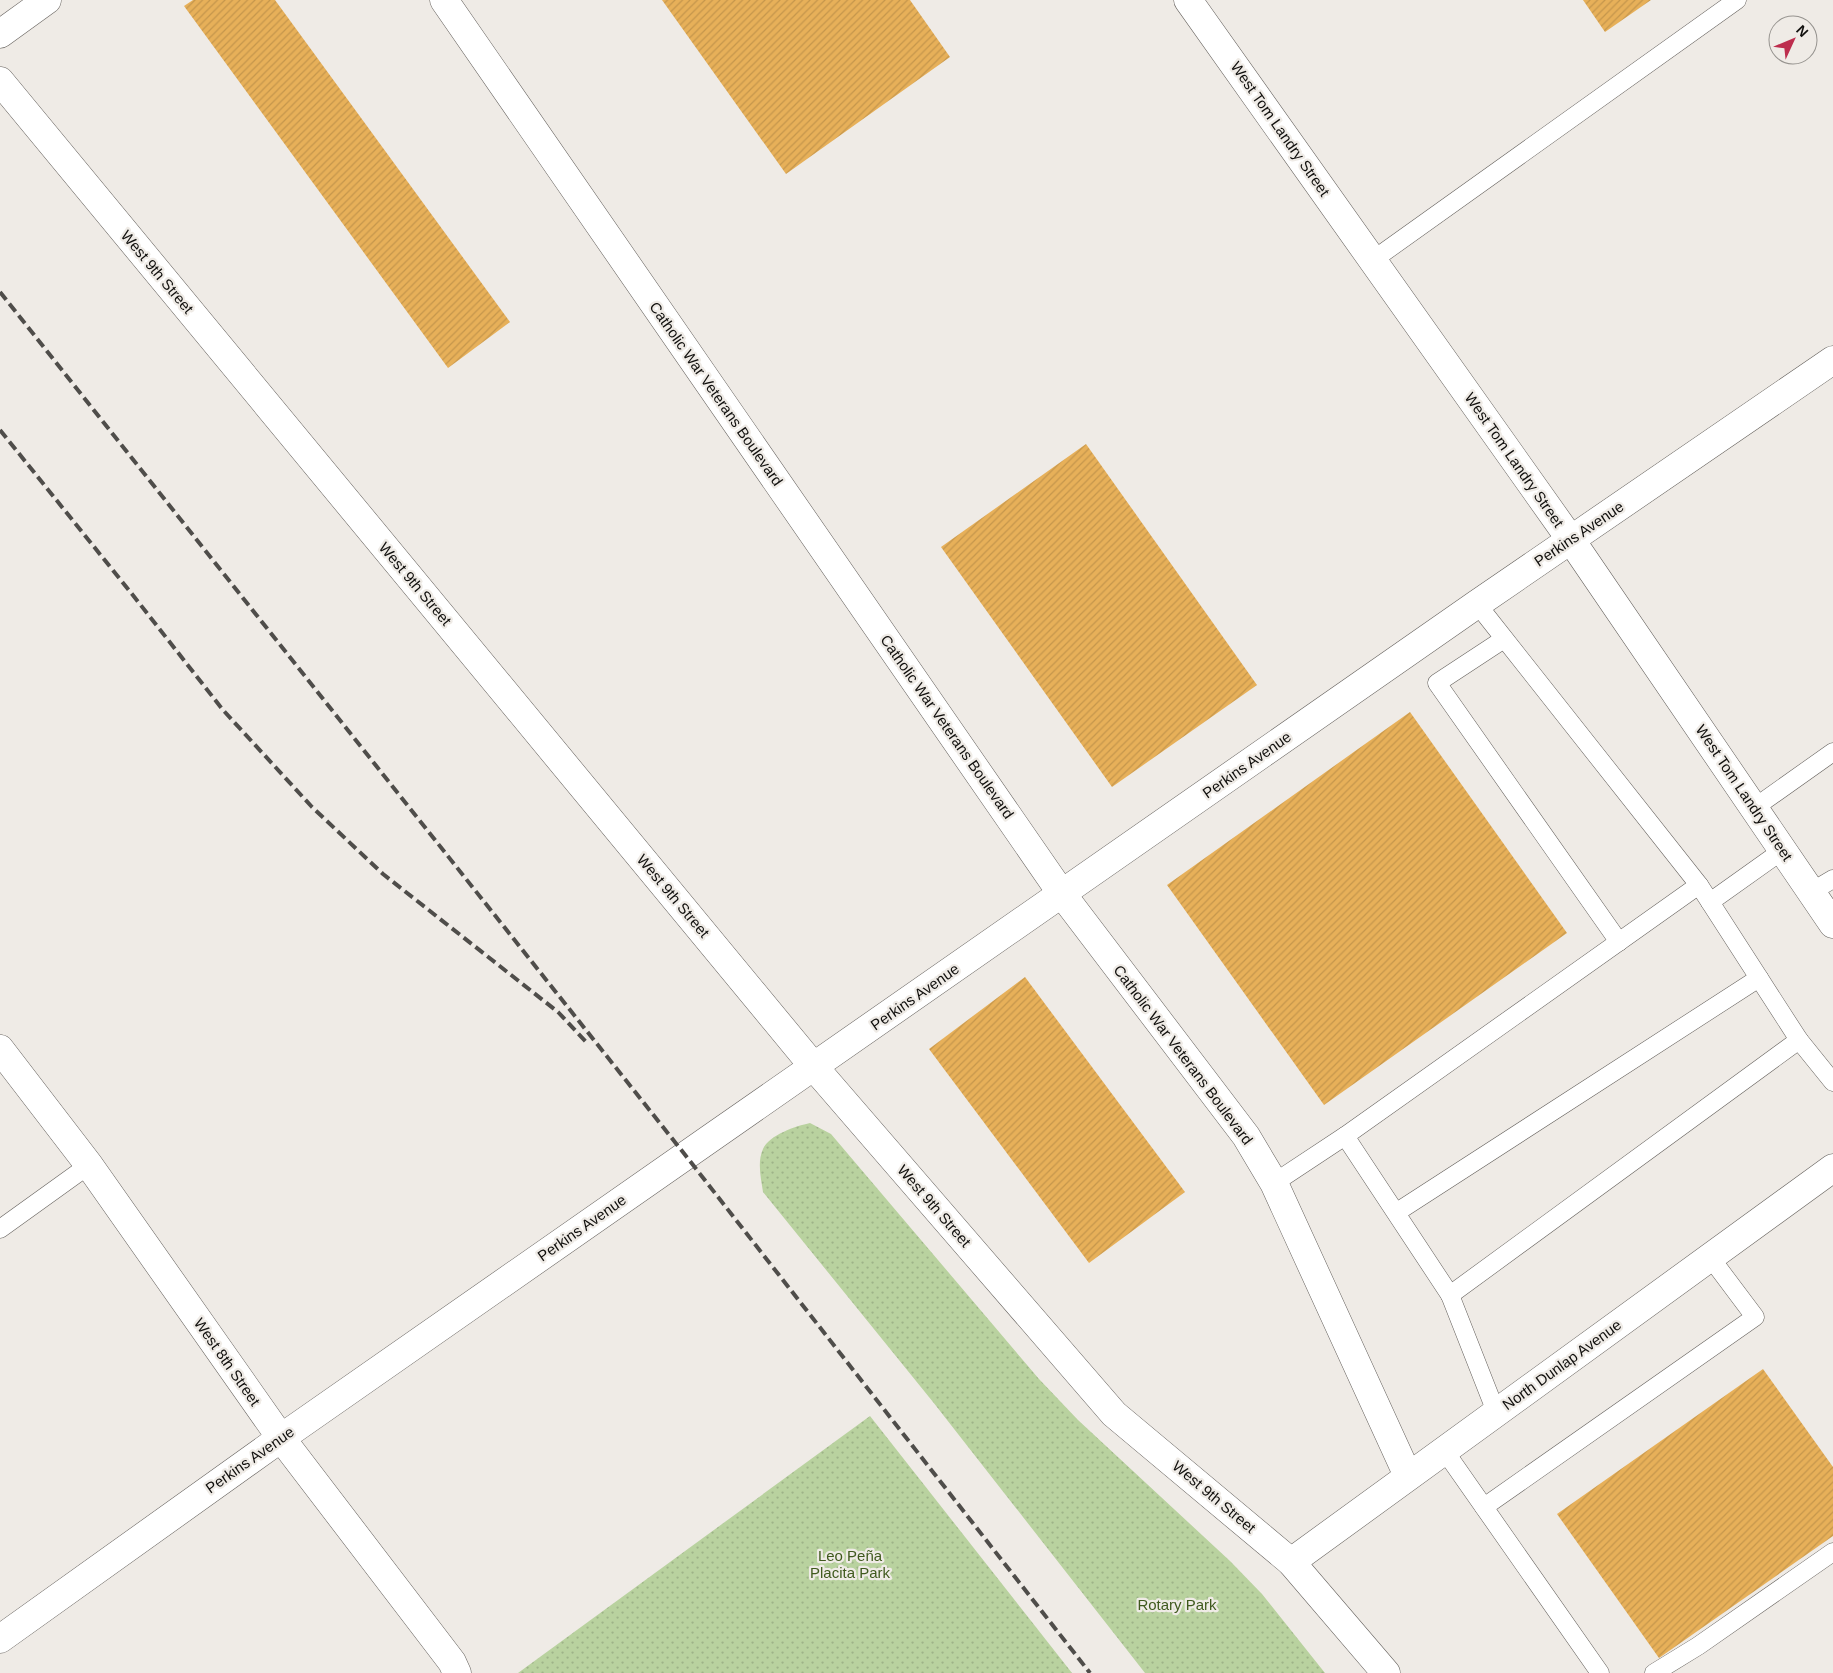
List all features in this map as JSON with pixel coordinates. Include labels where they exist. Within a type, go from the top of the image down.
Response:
[{"type":"street","points":[[0,34],[47,0]]},
{"type":"street","name":"Catholic War Veterans Boulevard","points":[[444,0],[1062,894],[1246,1136],[1274,1183],[1408,1476]]},
{"type":"street","name":"West Tom Landry Street","points":[[1188,0],[1571,540],[1783,850],[1822,886],[1833,924]]},
{"type":"street","name":"West 9th Street","points":[[0,81],[814,1067],[1114,1414],[1291,1562],[1386,1673]]},
{"type":"street","name":"Perkins Avenue","points":[[0,1639],[280,1438],[1477,604],[1833,360]]},
{"type":"street","name":"West 8th Street","points":[[0,1048],[89,1165],[280,1438],[450,1669]]},
{"type":"street","name":"North Dunlap Avenue","points":[[1291,1562],[1833,1168]]},
{"type":"lane","points":[[1373,260],[1737,0]]},
{"type":"lane","points":[[1477,604],[1699,886],[1799,1040],[1833,1082]]},
{"type":"lane","points":[[1504,639],[1437,683],[1619,942]]},
{"type":"lane","points":[[1754,808],[1833,752]]},
{"type":"lane","points":[[1710,902],[1783,850]]},
{"type":"lane","points":[[1274,1183],[1345,1136],[1699,886]]},
{"type":"lane","points":[[1397,1212],[1759,978]]},
{"type":"lane","points":[[1450,1294],[1799,1040]]},
{"type":"lane","points":[[1345,1136],[1450,1294],[1496,1412]]},
{"type":"lane","points":[[0,1229],[89,1165]]},
{"type":"lane","points":[[1484,1507],[1755,1317],[1710,1257]]},
{"type":"lane","points":[[1444,1450],[1600,1673]]},
{"type":"lane","points":[[1654,1673],[1698,1646],[1833,1552]]},
{"type":"green space","name":"Rotary Park","points":[[810,1123],[831,1134],[1039,1379],[1078,1420],[1230,1561],[1262,1594],[1325,1673],[1145,1673],[933,1402],[763,1192],[760,1159],[766,1144],[777,1135]]},
{"type":"green space","name":"Leo Peña Placita Park","points":[[870,1416],[1072,1673],[518,1673]]},
{"type":"building","points":[[193,0],[275,0],[510,322],[448,368],[184,6]]},
{"type":"building","points":[[662,0],[910,0],[950,57],[786,174]]},
{"type":"building","points":[[1583,0],[1651,0],[1605,32]]},
{"type":"building","points":[[1086,444],[1257,685],[1112,787],[941,547]]},
{"type":"building","points":[[1410,712],[1567,933],[1324,1105],[1167,885]]},
{"type":"building","points":[[1025,977],[1185,1192],[1089,1263],[929,1049]]},
{"type":"building","points":[[1763,1369],[1833,1467],[1833,1536],[1659,1658],[1557,1514]]},
{"type":"railway","points":[[0,292],[686,1156],[1090,1673]]},
{"type":"railway","points":[[0,430],[223,710],[312,807],[383,874],[558,1012],[588,1044]]}]
